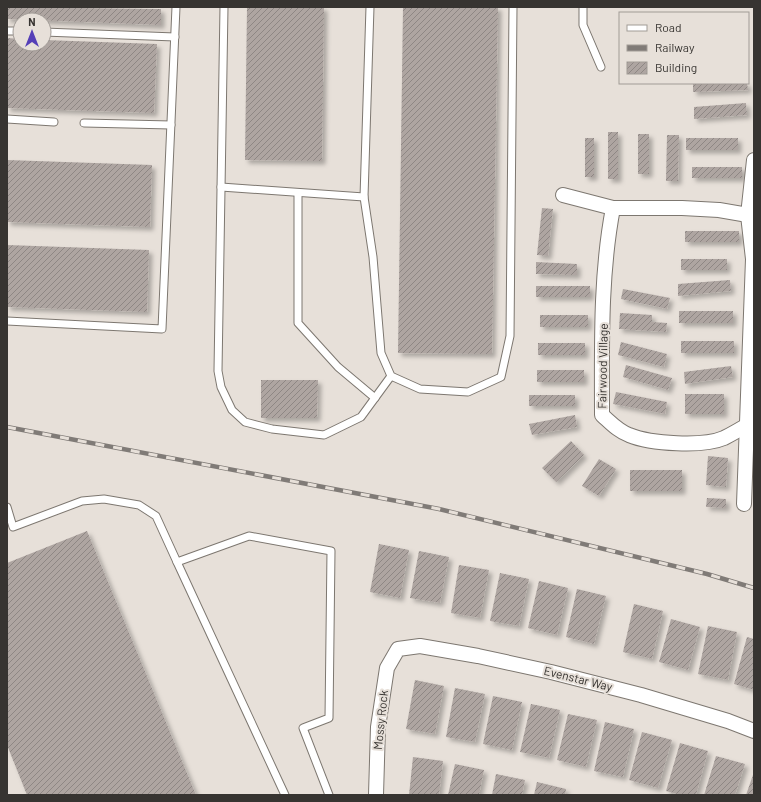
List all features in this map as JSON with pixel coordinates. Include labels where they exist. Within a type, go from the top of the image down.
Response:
[{"type":"street","points":[[744,504],[750,423],[754,259],[748,215],[754,160]]},
{"type":"street","points":[[563,195],[613,208],[682,208],[719,210],[748,215]]},
{"type":"street","name":"Fairwood Village","points":[[613,208],[609,231],[605,287],[602,415],[615,427],[630,436],[685,444],[697,444],[724,438],[750,423]]},
{"type":"street","name":"Evenstar Way","points":[[398,649],[420,646],[478,656],[543,670],[641,695],[728,721],[754,731]]},
{"type":"street","name":"Mossy Rock","points":[[376,795],[378,727],[387,668],[398,649]]},
{"type":"lane","points":[[7,321],[162,329],[176,7]]},
{"type":"lane","points":[[224,7],[218,371],[221,387],[232,410],[245,422],[272,429],[324,435],[361,416],[391,376]]},
{"type":"lane","points":[[370,7],[364,197],[373,257],[381,353],[391,376],[420,389],[468,392],[500,377],[510,336],[513,7]]},
{"type":"lane","points":[[583,7],[584,25],[601,67]]},
{"type":"lane","points":[[52,32],[175,37]]},
{"type":"lane","points":[[7,119],[54,122]]},
{"type":"lane","points":[[84,122],[171,125]]},
{"type":"lane","points":[[221,187],[364,197]]},
{"type":"lane","points":[[298,193],[298,323],[338,367],[375,398]]},
{"type":"lane","points":[[7,508],[10,528],[82,501],[104,499],[139,506],[156,516],[284,795]]},
{"type":"lane","points":[[177,562],[249,536],[331,551],[329,718],[303,728],[329,795]]},
{"type":"building","points":[[7,7],[161,9],[161,25],[52,21],[52,12],[12,12],[12,19],[7,19]]},
{"type":"building","points":[[247,7],[324,7],[322,161],[245,160]]},
{"type":"building","points":[[403,7],[498,7],[492,354],[398,353]]},
{"type":"building","points":[[7,38],[12,38],[12,52],[52,52],[52,40],[157,44],[154,113],[7,108]]},
{"type":"building","points":[[693,84],[747,84],[748,90],[693,92]]},
{"type":"building","points":[[746,103],[747,115],[694,119],[694,107]]},
{"type":"building","points":[[608,132],[618,132],[618,179],[608,179]]},
{"type":"building","points":[[638,134],[649,134],[649,174],[638,174]]},
{"type":"building","points":[[667,135],[679,135],[678,181],[666,181]]},
{"type":"building","points":[[585,138],[594,138],[594,177],[585,177]]},
{"type":"building","points":[[686,138],[738,138],[738,150],[686,150]]},
{"type":"building","points":[[7,160],[152,165],[150,227],[7,222]]},
{"type":"building","points":[[692,167],[742,167],[742,178],[692,178]]},
{"type":"building","points":[[542,208],[553,209],[548,256],[537,255]]},
{"type":"building","points":[[685,231],[739,231],[739,242],[685,242]]},
{"type":"building","points":[[7,245],[149,250],[147,312],[7,307]]},
{"type":"building","points":[[681,259],[727,259],[727,270],[681,270]]},
{"type":"building","points":[[536,262],[577,264],[577,275],[536,274]]},
{"type":"building","points":[[730,280],[731,291],[678,296],[678,284]]},
{"type":"building","points":[[536,286],[590,286],[590,297],[536,297]]},
{"type":"building","points":[[623,289],[670,298],[667,309],[621,299]]},
{"type":"building","points":[[679,311],[733,311],[733,323],[679,323]]},
{"type":"building","points":[[620,313],[652,315],[652,322],[667,323],[666,332],[619,329]]},
{"type":"building","points":[[540,315],[588,315],[588,327],[540,327]]},
{"type":"building","points":[[681,341],[734,341],[734,353],[681,353]]},
{"type":"building","points":[[621,342],[667,354],[664,367],[618,355]]},
{"type":"building","points":[[538,343],[585,343],[585,355],[538,355]]},
{"type":"building","points":[[626,365],[672,378],[668,390],[623,377]]},
{"type":"building","points":[[731,366],[733,377],[685,384],[684,372]]},
{"type":"building","points":[[537,370],[584,370],[584,382],[537,382]]},
{"type":"building","points":[[261,380],[318,380],[317,418],[261,418]]},
{"type":"building","points":[[616,392],[667,402],[665,414],[613,404]]},
{"type":"building","points":[[685,394],[724,394],[724,414],[685,414]]},
{"type":"building","points":[[529,395],[575,395],[575,406],[529,406]]},
{"type":"building","points":[[575,415],[577,427],[532,435],[529,424]]},
{"type":"building","points":[[571,441],[584,455],[556,482],[542,468]]},
{"type":"building","points":[[708,456],[728,458],[726,487],[706,485]]},
{"type":"building","points":[[599,459],[616,469],[599,496],[582,486]]},
{"type":"building","points":[[630,470],[682,470],[682,491],[630,491]]},
{"type":"building","points":[[707,498],[726,499],[726,508],[706,507]]},
{"type":"building","points":[[87,531],[196,795],[27,795],[7,745],[7,563]]},
{"type":"building","points":[[379,544],[409,550],[400,598],[370,592]]},
{"type":"building","points":[[419,551],[449,557],[440,603],[410,598]]},
{"type":"building","points":[[459,565],[489,570],[480,618],[451,613]]},
{"type":"building","points":[[500,573],[529,579],[519,626],[490,621]]},
{"type":"building","points":[[539,581],[568,588],[557,635],[528,628]]},
{"type":"building","points":[[577,589],[606,596],[594,644],[566,637]]},
{"type":"building","points":[[634,604],[663,611],[652,659],[623,652]]},
{"type":"building","points":[[671,619],[700,627],[688,670],[659,662]]},
{"type":"building","points":[[708,626],[737,632],[728,680],[698,674]]},
{"type":"building","points":[[747,637],[754,639],[754,690],[734,684]]},
{"type":"building","points":[[415,680],[444,686],[435,734],[406,729]]},
{"type":"building","points":[[455,688],[485,694],[475,742],[446,737]]},
{"type":"building","points":[[493,696],[522,702],[512,750],[483,744]]},
{"type":"building","points":[[531,704],[560,710],[549,758],[520,752]]},
{"type":"building","points":[[568,714],[597,720],[586,767],[557,760]]},
{"type":"building","points":[[605,722],[634,729],[623,777],[594,771]]},
{"type":"building","points":[[642,732],[672,740],[658,788],[629,780]]},
{"type":"building","points":[[680,743],[708,751],[696,795],[681,795],[666,791]]},
{"type":"building","points":[[716,756],[745,764],[735,795],[704,795]]},
{"type":"building","points":[[413,757],[443,761],[439,795],[409,795]]},
{"type":"building","points":[[455,764],[484,770],[479,795],[448,795]]},
{"type":"building","points":[[754,772],[754,795],[746,795]]},
{"type":"building","points":[[496,774],[525,780],[522,795],[492,795]]},
{"type":"building","points":[[537,782],[566,789],[565,795],[534,795]]},
{"type":"railway","points":[[7,427],[439,509],[707,574],[754,588]]}]
